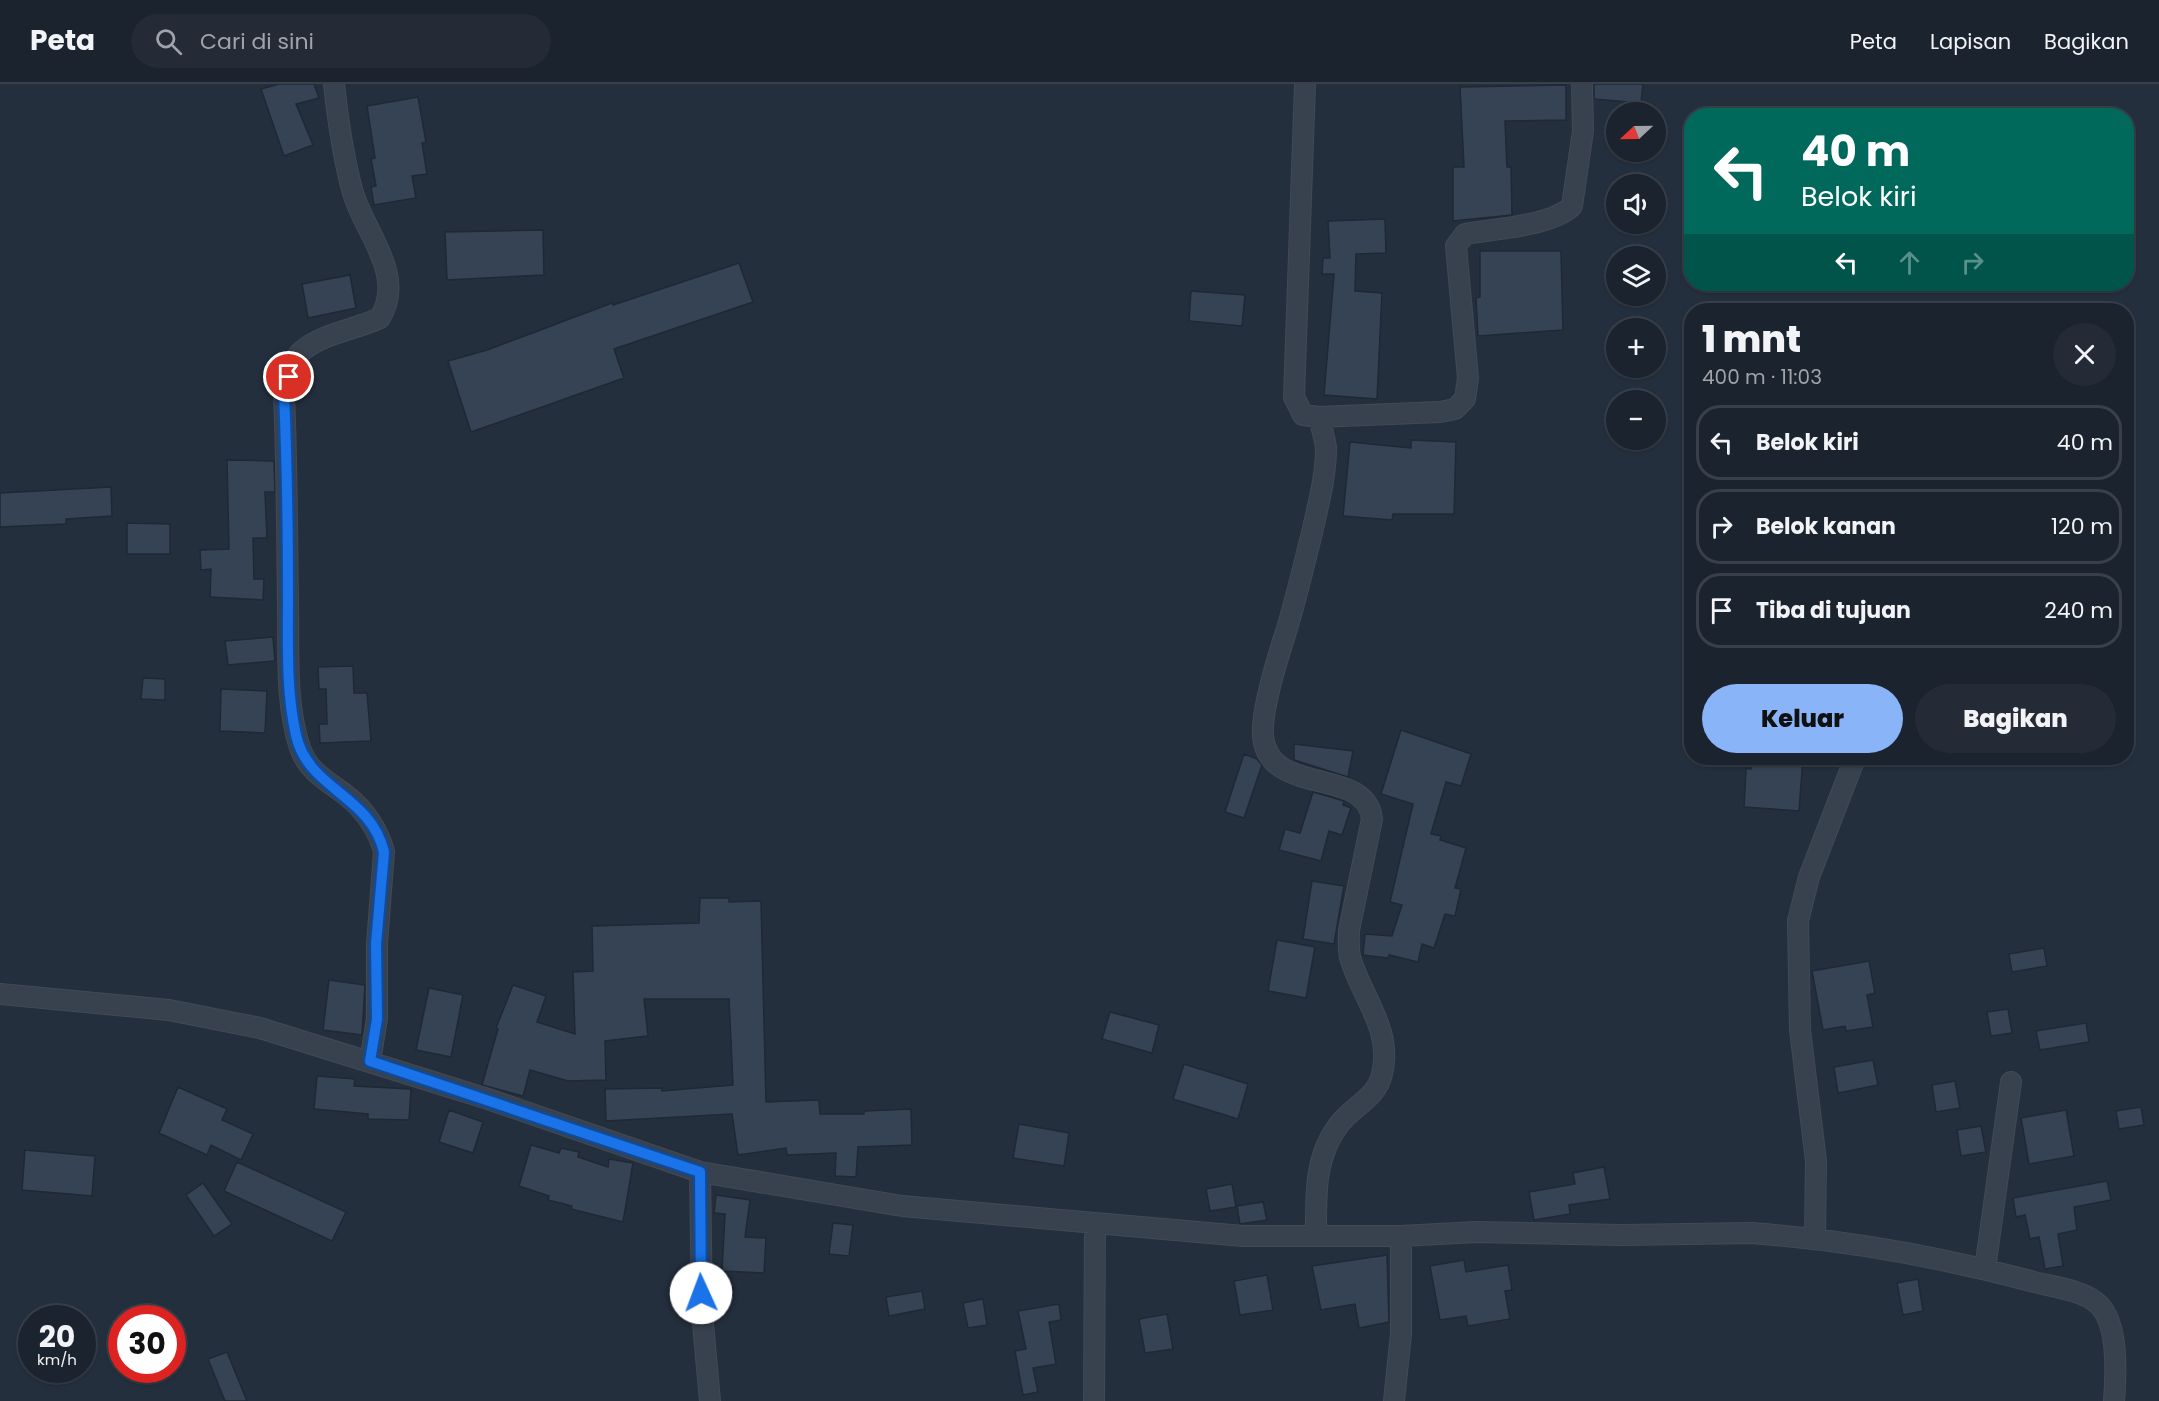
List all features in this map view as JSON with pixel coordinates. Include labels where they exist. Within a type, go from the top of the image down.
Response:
[{"type":"street","points":[[334,84],[341,145],[354,196],[382,256],[388,293],[380,318],[322,339],[302,351],[295,361],[284,394],[289,672],[296,735],[302,753],[318,776],[349,798],[370,821],[381,839],[384,852],[376,944],[377,1019],[370,1061]]},
{"type":"street","points":[[1305,84],[1294,397],[1303,415],[1318,417],[1440,412],[1455,409],[1465,399],[1468,378],[1456,246],[1458,240],[1465,234],[1548,219],[1565,213],[1572,206],[1583,132],[1582,84]]},
{"type":"street","points":[[1316,1235],[1317,1181],[1324,1149],[1343,1120],[1377,1087],[1382,1074],[1384,1055],[1376,1012],[1354,968],[1349,945],[1349,930],[1372,819],[1371,811],[1364,798],[1355,792],[1297,776],[1277,764],[1269,755],[1263,733],[1275,668],[1294,607],[1323,483],[1326,447],[1318,417]]},
{"type":"street","points":[[1815,1238],[1816,1161],[1800,1030],[1798,921],[1809,877],[1852,765]]},
{"type":"street","points":[[0,994],[37,996],[214,1018],[370,1061],[700,1172],[902,1206],[1207,1234],[1401,1236],[1476,1232],[1622,1235],[1751,1233],[1815,1238],[1985,1269],[2077,1293],[2098,1303],[2106,1313],[2114,1345],[2114,1401]]},
{"type":"street","points":[[1985,1269],[2011,1082]]},
{"type":"street","points":[[700,1172],[702,1313],[710,1401]]},
{"type":"street","points":[[1094,1401],[1095,1223]]},
{"type":"street","points":[[1394,1401],[1401,1335],[1401,1236]]},
{"type":"building","points":[[279,84],[314,84],[319,98],[296,104],[313,145],[284,156],[261,89]]},
{"type":"building","points":[[1594,84],[1643,84],[1641,102],[1594,99]]},
{"type":"building","points":[[1566,85],[1566,120],[1505,121],[1507,167],[1511,167],[1512,215],[1453,221],[1453,167],[1464,167],[1460,87]]},
{"type":"building","points":[[418,97],[426,142],[422,143],[427,174],[412,176],[416,198],[374,205],[371,187],[376,186],[371,159],[375,158],[367,106]]},
{"type":"building","points":[[1385,219],[1386,253],[1356,254],[1355,291],[1382,293],[1377,399],[1324,395],[1334,274],[1322,274],[1323,258],[1330,258],[1328,221]]},
{"type":"building","points":[[543,230],[544,275],[447,280],[445,232]]},
{"type":"building","points":[[1480,251],[1561,251],[1563,330],[1478,336],[1476,298],[1480,297]]},
{"type":"building","points":[[739,263],[753,302],[614,349],[624,378],[471,432],[448,361],[487,350],[612,303],[613,305]]},
{"type":"building","points":[[350,275],[356,308],[308,318],[302,284]]},
{"type":"building","points":[[1191,291],[1245,295],[1242,326],[1189,321]]},
{"type":"building","points":[[1411,440],[1456,442],[1454,514],[1393,514],[1392,520],[1343,516],[1350,442],[1411,448]]},
{"type":"building","points":[[227,460],[274,461],[275,492],[265,492],[267,538],[253,538],[254,579],[264,579],[263,600],[210,597],[211,569],[201,570],[200,550],[229,549]]},
{"type":"building","points":[[111,487],[112,516],[66,519],[66,524],[0,527],[0,493]]},
{"type":"building","points":[[127,523],[170,524],[170,554],[127,554]]},
{"type":"building","points":[[273,637],[275,661],[228,665],[225,641]]},
{"type":"building","points":[[353,666],[354,693],[367,693],[371,741],[320,743],[319,724],[327,724],[326,689],[319,689],[318,667]]},
{"type":"building","points":[[143,678],[165,679],[165,700],[141,699]]},
{"type":"building","points":[[221,689],[267,691],[265,733],[220,731]]},
{"type":"building","points":[[1401,730],[1471,754],[1461,786],[1446,782],[1431,834],[1441,836],[1440,840],[1466,848],[1455,888],[1461,889],[1455,916],[1445,914],[1434,948],[1422,944],[1418,962],[1389,955],[1388,958],[1363,955],[1365,934],[1392,936],[1402,905],[1390,902],[1413,804],[1381,794]]},
{"type":"building","points":[[1294,744],[1353,751],[1348,777],[1294,760]]},
{"type":"building","points":[[1244,754],[1257,759],[1262,765],[1244,818],[1225,812]]},
{"type":"building","points":[[1751,765],[1802,765],[1799,811],[1744,807],[1746,769],[1751,769]]},
{"type":"building","points":[[1313,792],[1344,801],[1343,805],[1351,808],[1342,835],[1329,831],[1321,861],[1279,850],[1285,829],[1300,833]]},
{"type":"building","points":[[1312,881],[1344,886],[1334,944],[1303,939]]},
{"type":"building","points":[[700,898],[729,898],[729,902],[761,901],[766,1102],[819,1100],[820,1114],[864,1114],[864,1111],[911,1109],[912,1145],[858,1147],[856,1177],[835,1176],[836,1153],[787,1155],[786,1148],[738,1155],[732,1114],[606,1121],[605,1089],[662,1088],[662,1091],[733,1085],[729,999],[644,999],[648,1036],[605,1041],[606,1080],[568,1081],[530,1070],[523,1096],[482,1085],[498,1029],[496,1028],[513,985],[546,996],[537,1022],[575,1034],[573,972],[593,971],[592,926],[699,923]]},
{"type":"building","points":[[1277,940],[1315,947],[1306,998],[1268,991]]},
{"type":"building","points":[[2044,948],[2047,966],[2012,972],[2009,954]]},
{"type":"building","points":[[1869,961],[1875,993],[1867,995],[1873,1027],[1846,1031],[1845,1026],[1823,1030],[1812,971]]},
{"type":"building","points":[[329,980],[365,985],[362,1035],[323,1030]]},
{"type":"building","points":[[429,988],[463,995],[451,1057],[416,1050]]},
{"type":"building","points":[[2008,1009],[2012,1033],[1991,1036],[1987,1012]]},
{"type":"building","points":[[1110,1012],[1159,1025],[1152,1053],[1102,1039]]},
{"type":"building","points":[[2086,1023],[2089,1042],[2040,1050],[2036,1031]]},
{"type":"building","points":[[1873,1060],[1878,1085],[1838,1093],[1834,1067]]},
{"type":"building","points":[[1184,1064],[1248,1084],[1238,1119],[1173,1099]]},
{"type":"building","points":[[317,1076],[355,1079],[354,1086],[411,1089],[409,1120],[368,1119],[368,1114],[314,1109]]},
{"type":"building","points":[[1955,1081],[1960,1108],[1936,1112],[1932,1085]]},
{"type":"building","points":[[178,1087],[227,1109],[222,1120],[253,1134],[241,1160],[211,1145],[207,1155],[159,1133]]},
{"type":"building","points":[[2141,1107],[2144,1125],[2119,1129],[2116,1111]]},
{"type":"building","points":[[449,1110],[483,1122],[473,1153],[439,1142]]},
{"type":"building","points":[[2066,1110],[2074,1156],[2029,1164],[2021,1118]]},
{"type":"building","points":[[1019,1124],[1069,1133],[1064,1166],[1013,1158]]},
{"type":"building","points":[[1981,1126],[1986,1152],[1961,1156],[1957,1130]]},
{"type":"building","points":[[531,1145],[559,1153],[561,1148],[579,1152],[578,1157],[608,1167],[609,1159],[633,1163],[623,1222],[571,1209],[572,1206],[548,1200],[549,1196],[519,1186]]},
{"type":"building","points":[[25,1150],[95,1156],[92,1196],[22,1190]]},
{"type":"building","points":[[237,1162],[346,1212],[332,1241],[224,1191]]},
{"type":"building","points":[[1604,1167],[1610,1199],[1569,1205],[1570,1214],[1534,1220],[1529,1192],[1575,1184],[1573,1173]]},
{"type":"building","points":[[2107,1181],[2111,1200],[2074,1207],[2077,1230],[2058,1234],[2063,1266],[2045,1269],[2039,1237],[2030,1239],[2025,1215],[2016,1217],[2013,1198]]},
{"type":"building","points":[[203,1183],[232,1224],[214,1236],[186,1195]]},
{"type":"building","points":[[1232,1184],[1236,1207],[1210,1211],[1206,1189]]},
{"type":"building","points":[[716,1195],[750,1200],[745,1237],[766,1238],[764,1273],[722,1271],[725,1214],[714,1213]]},
{"type":"building","points":[[1263,1202],[1267,1220],[1240,1224],[1237,1206]]},
{"type":"building","points":[[833,1223],[853,1225],[849,1256],[829,1254]]},
{"type":"building","points":[[1387,1255],[1389,1322],[1359,1328],[1355,1304],[1321,1310],[1312,1266]]},
{"type":"building","points":[[1464,1260],[1466,1272],[1508,1265],[1512,1290],[1505,1291],[1510,1319],[1468,1326],[1466,1316],[1440,1320],[1430,1266]]},
{"type":"building","points":[[1267,1275],[1273,1310],[1240,1315],[1234,1281]]},
{"type":"building","points":[[1918,1279],[1923,1311],[1903,1315],[1897,1283]]},
{"type":"building","points":[[922,1291],[925,1309],[889,1316],[886,1297]]},
{"type":"building","points":[[983,1299],[987,1325],[968,1328],[963,1303]]},
{"type":"building","points":[[1059,1304],[1061,1320],[1049,1322],[1056,1364],[1033,1368],[1038,1392],[1023,1395],[1015,1351],[1026,1349],[1018,1311]]},
{"type":"building","points":[[1167,1314],[1173,1349],[1145,1353],[1139,1319]]},
{"type":"building","points":[[227,1352],[247,1401],[225,1401],[208,1359]]},
{"type":"route","points":[[289,377],[284,394],[289,672],[296,735],[302,753],[318,776],[349,798],[370,821],[381,839],[384,852],[376,944],[377,1019],[370,1061],[700,1172],[701,1293]]}]
